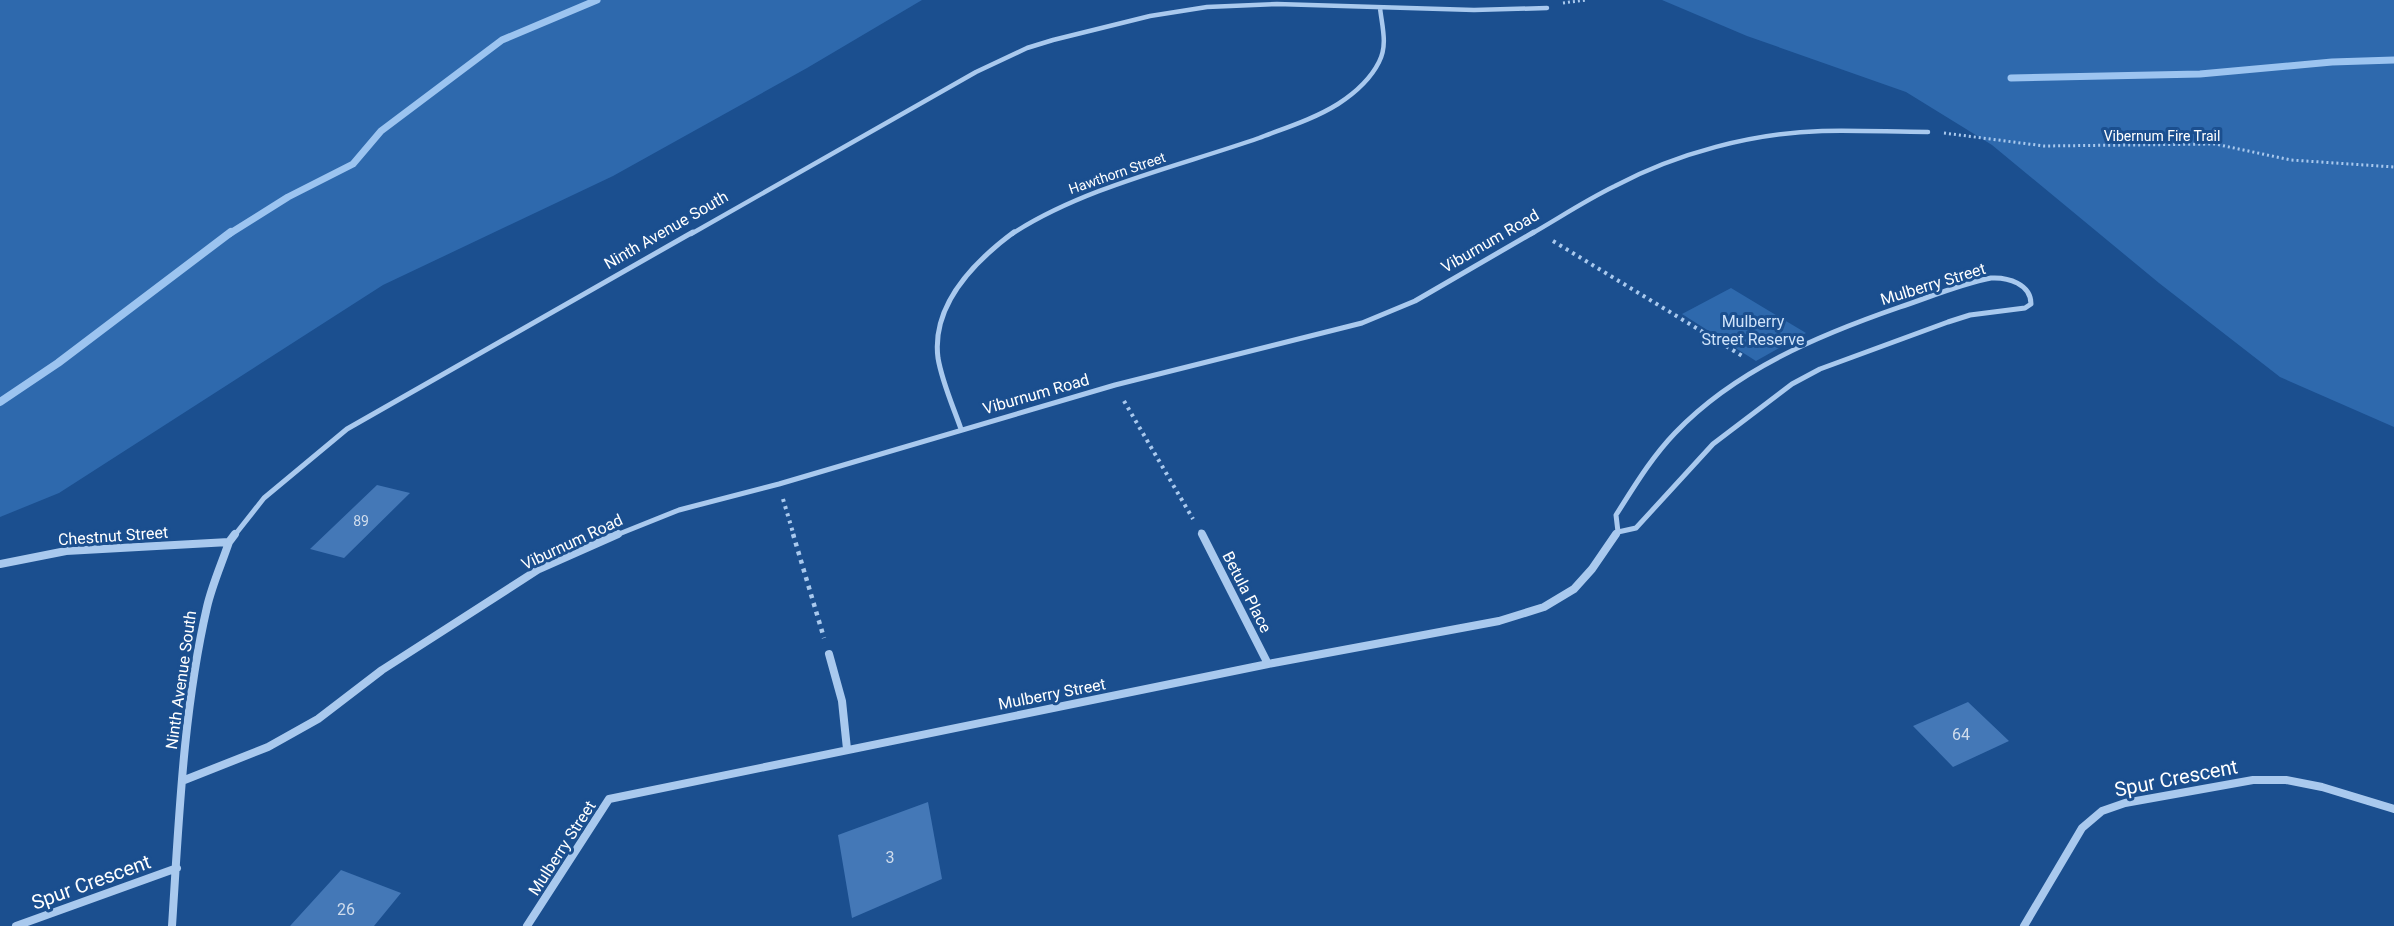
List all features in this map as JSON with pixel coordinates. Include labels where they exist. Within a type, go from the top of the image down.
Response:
[{"type":"street","name":"Ninth Avenue South","points":[[172,926],[182,781],[196,667],[207,605],[229,542],[264,498],[347,429],[1005,57],[1053,39],[1179,10],[1242,4],[1474,10],[1547,8]]},
{"type":"street","name":"Hawthorn Street","points":[[961,429],[938,355],[940,327],[950,301],[965,275],[984,255],[1009,235],[1066,204],[1271,133],[1348,99],[1361,87],[1381,60],[1384,45],[1380,8]]},
{"type":"street","name":"Viburnum Road","points":[[182,781],[268,747],[318,719],[382,670],[539,569],[603,540],[679,510],[778,484],[1115,385],[1362,323],[1415,301],[1534,230],[1616,185],[1667,163],[1715,148],[1767,137],[1821,131],[1928,132]]},
{"type":"street","name":"Mulberry Street","points":[[527,926],[609,800],[847,749],[1268,664],[1499,621],[1527,613],[1560,599],[1581,583],[1618,532],[1636,528],[1713,444],[1792,384],[1820,369],[1948,322],[1970,315],[2025,308],[2031,304],[2032,300],[2023,286],[2013,282],[1993,278],[1979,281],[1870,317],[1760,368],[1696,414],[1672,437],[1647,467],[1616,515],[1618,532]]},
{"type":"street","name":"Betula Place","points":[[1201,532],[1268,664]]},
{"type":"street","name":"Chestnut Street","points":[[0,564],[66,551],[229,542]]},
{"type":"street","points":[[829,654],[840,685],[846,715],[847,749]]},
{"type":"street","name":"Spur Crescent","points":[[2024,926],[2082,828],[2102,811],[2125,803],[2253,780],[2286,780],[2322,787],[2394,809]]},
{"type":"street","name":"Spur Crescent","points":[[16,926],[177,868]]},
{"type":"path","name":"Vibernum Fire Trail","points":[[1928,132],[2044,146],[2215,144],[2291,160],[2394,167]]},
{"type":"path","points":[[1534,230],[1705,332],[1760,368]]},
{"type":"path","points":[[1115,385],[1201,532]]},
{"type":"path","points":[[778,484],[829,654]]},
{"type":"green space","points":[[0,0],[922,0],[807,68],[613,176],[383,285],[59,493],[0,517]]},
{"type":"green space","points":[[1662,0],[2394,0],[2394,427],[2280,377],[2159,283],[1992,145],[1906,92],[1747,36]]},
{"type":"green space","name":"Mulberry Street Reserve","points":[[1731,288],[1806,333],[1756,361],[1682,314]]},
{"type":"building","points":[[377,485],[410,493],[344,558],[310,549]]},
{"type":"building","points":[[1968,702],[2009,741],[1953,767],[1913,726]]},
{"type":"building","points":[[928,802],[942,879],[852,918],[838,835]]},
{"type":"building","points":[[341,870],[401,893],[374,926],[290,926]]},
{"type":"waterway","points":[[229,234],[288,197],[353,164],[381,131],[502,40],[597,0]]},
{"type":"waterway","points":[[2011,78],[2200,74],[2332,62],[2394,60]]},
{"type":"waterway","points":[[0,402],[58,363],[231,232]]}]
